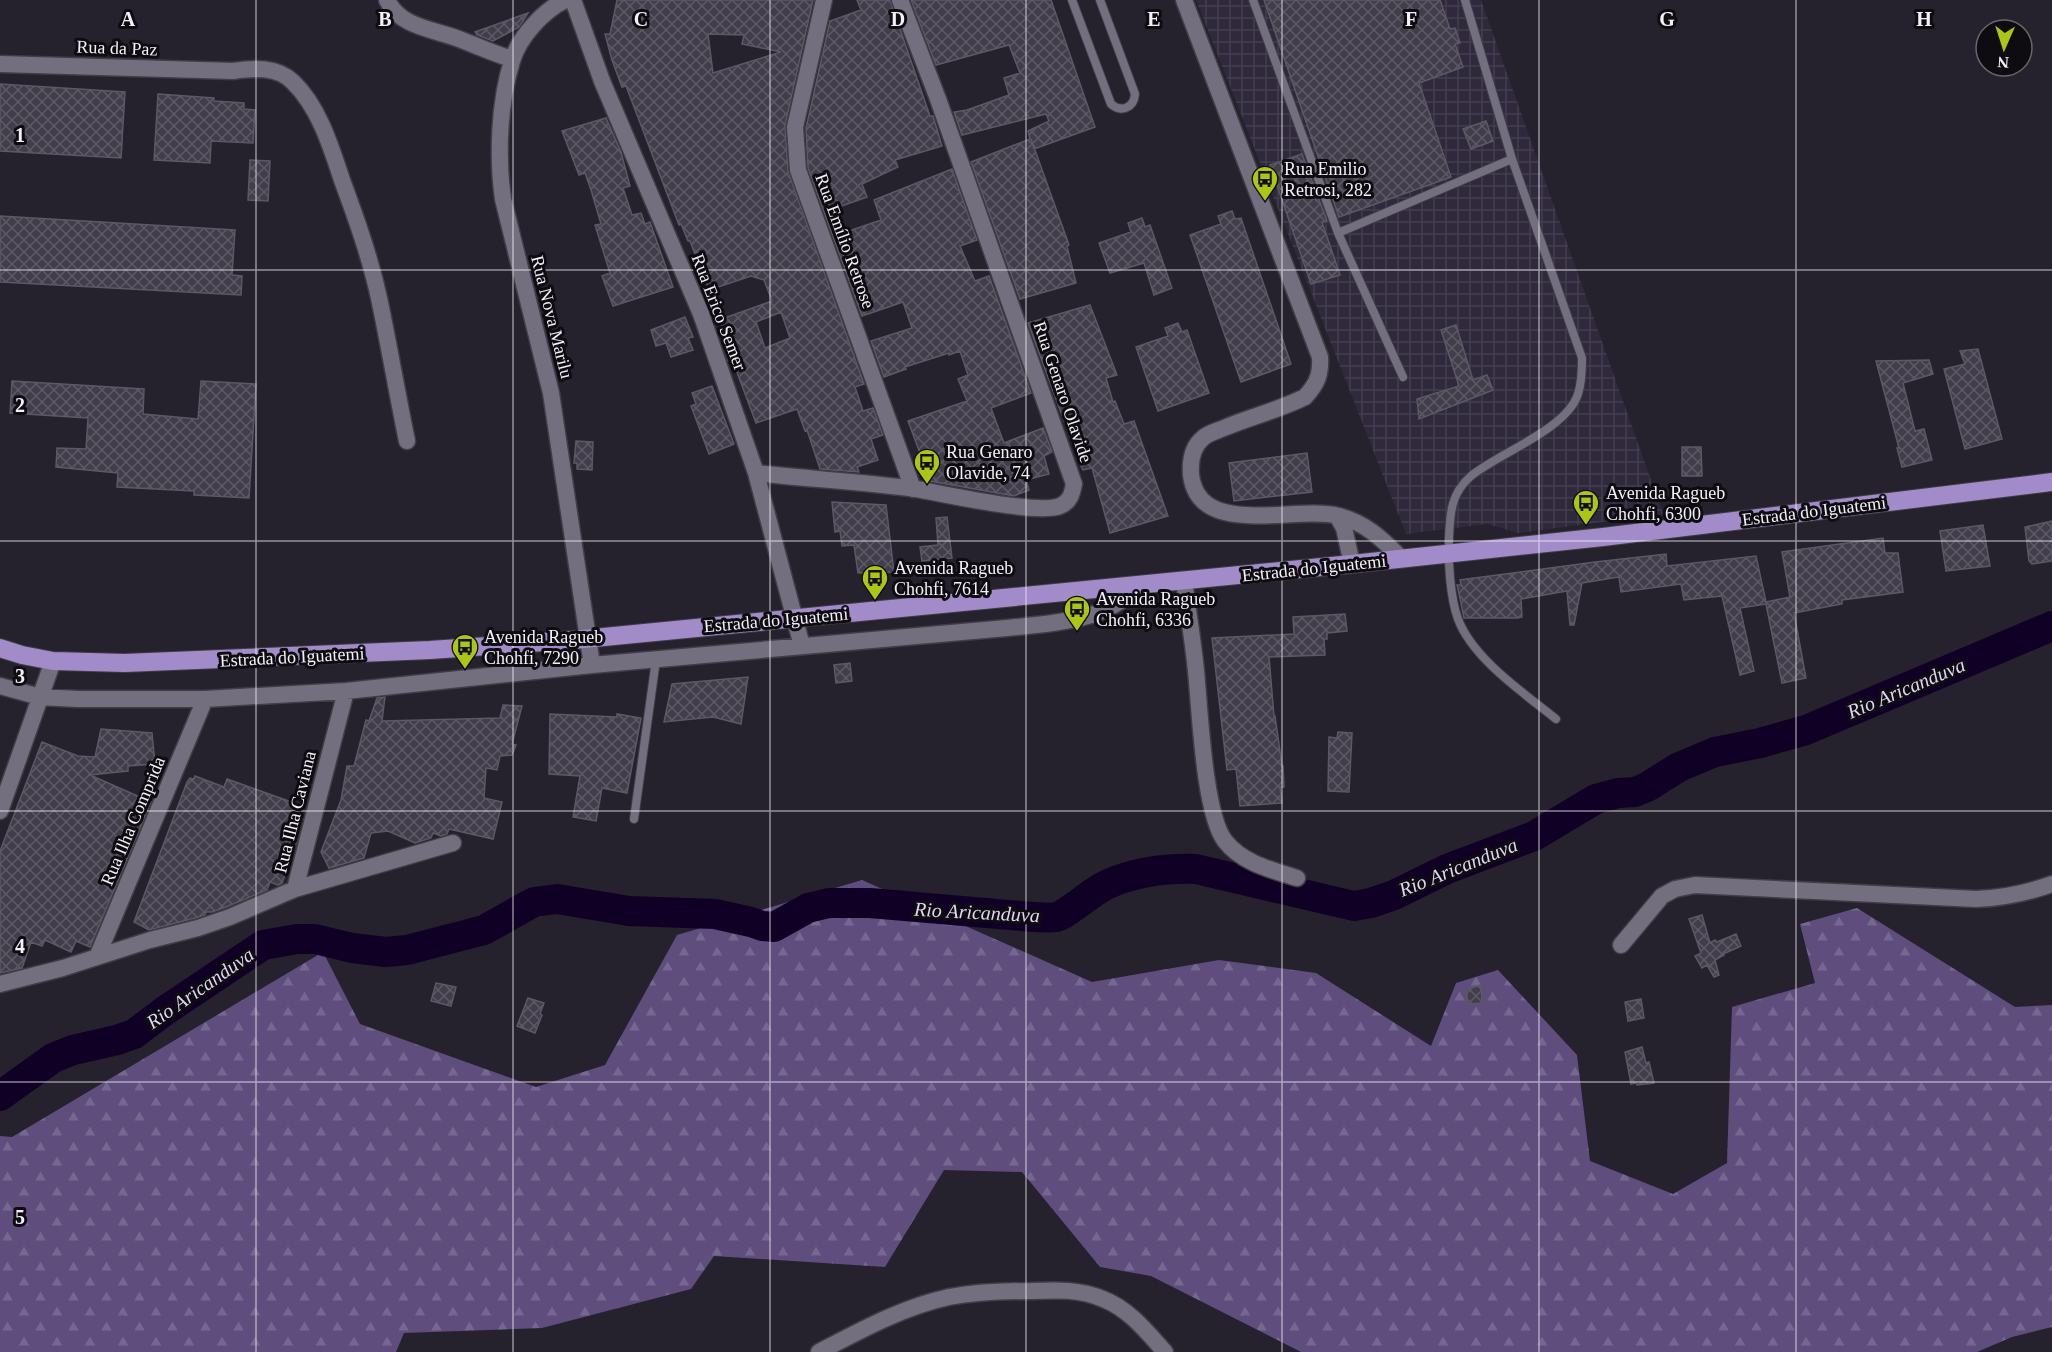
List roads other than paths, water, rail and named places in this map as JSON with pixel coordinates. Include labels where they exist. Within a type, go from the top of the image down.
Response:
[{"type":"main road","name":"Estrada do Iguatemi","points":[[0,648],[53,661],[125,663],[430,650],[589,638],[887,611],[1402,559],[2052,482]]},
{"type":"street","points":[[387,0],[404,20],[464,41],[478,49],[512,59]]},
{"type":"street","name":"Rua Erico Semer","points":[[573,0],[602,81],[701,314],[756,473],[802,646]]},
{"type":"street","name":"Rua Emílio Retrose","points":[[824,0],[795,127],[798,170],[914,489]]},
{"type":"street","name":"Rua Genaro Olavide","points":[[756,473],[914,489],[1020,506],[1047,508],[1060,506],[1068,501],[1072,494],[1074,484],[938,99],[900,0]]},
{"type":"street","points":[[1184,0],[1287,267],[1320,357],[1321,371],[1317,384],[1305,397],[1204,436],[1192,454],[1190,467],[1197,495],[1205,505],[1223,513],[1312,512],[1359,522],[1375,532],[1402,559]]},
{"type":"street","name":"Rua Nova Marilu","points":[[555,2],[532,27],[512,59],[503,102],[500,176],[503,199],[551,393],[592,665]]},
{"type":"street","name":"Rua da Paz","points":[[0,64],[233,71],[254,68],[277,72],[294,82],[322,127],[362,237],[378,296],[407,441]]},
{"type":"street","points":[[1337,516],[1344,528],[1352,564]]},
{"type":"street","points":[[1184,581],[1206,773],[1219,832],[1233,850],[1243,857],[1264,868],[1297,879]]},
{"type":"street","points":[[0,686],[40,697],[78,699],[205,699],[346,691],[592,665],[1068,621],[1093,615],[1145,585]]},
{"type":"street","points":[[0,811],[53,661]]},
{"type":"street","name":"Rua Ilha Caviana","points":[[295,889],[346,691]]},
{"type":"street","name":"Rua Ilha Comprida","points":[[98,957],[205,699]]},
{"type":"street","name":"Rua Ilha Caviana","points":[[295,889],[453,843]]},
{"type":"street","points":[[1621,945],[1662,897],[1675,889],[1695,885],[1976,899],[2030,892],[2052,884]]},
{"type":"street","points":[[0,984],[63,968],[230,917],[295,889]]},
{"type":"street","points":[[819,1352],[845,1346],[885,1318],[950,1297],[996,1291],[1065,1290],[1104,1299],[1121,1308],[1131,1315],[1165,1352]]},
{"type":"lane","points":[[1072,0],[1111,104],[1121,109],[1133,104],[1135,94],[1100,0]]},
{"type":"lane","points":[[1253,0],[1338,233],[1403,377]]},
{"type":"lane","points":[[1465,0],[1512,159],[1582,358],[1582,378],[1578,395],[1570,410],[1552,425],[1472,476],[1456,492],[1451,504],[1448,553],[1458,619],[1475,647],[1556,719]]},
{"type":"lane","points":[[1338,233],[1512,159]]},
{"type":"lane","points":[[634,819],[656,660]]},
{"type":"waterway","name":"Rio Aricanduva","points":[[0,1096],[53,1058],[73,1050],[134,1034],[263,945],[297,939],[315,939],[352,948],[386,952],[407,950],[484,930],[534,902],[557,899],[629,911],[715,914],[774,927],[808,908],[829,903],[870,903],[1056,917],[1067,912],[1102,887],[1129,876],[1162,870],[1196,869],[1354,906],[1371,903],[1394,895],[1447,869],[1534,836],[1596,799],[1618,793],[1635,792],[1679,767],[1715,752],[1760,743],[1806,730],[2052,626]]},
{"type":"place","name":"Rua Emilio Retrosi, 282","points":[[1265,202]]},
{"type":"place","name":"Rua Genaro Olavide, 74","points":[[927,485]]},
{"type":"place","name":"Avenida Ragueb Chohfi, 6300","points":[[1586,526]]},
{"type":"place","name":"Avenida Ragueb Chohfi, 7614","points":[[875,601]]},
{"type":"place","name":"Avenida Ragueb Chohfi, 6336","points":[[1077,632]]},
{"type":"place","name":"Avenida Ragueb Chohfi, 7290","points":[[465,670]]}]
